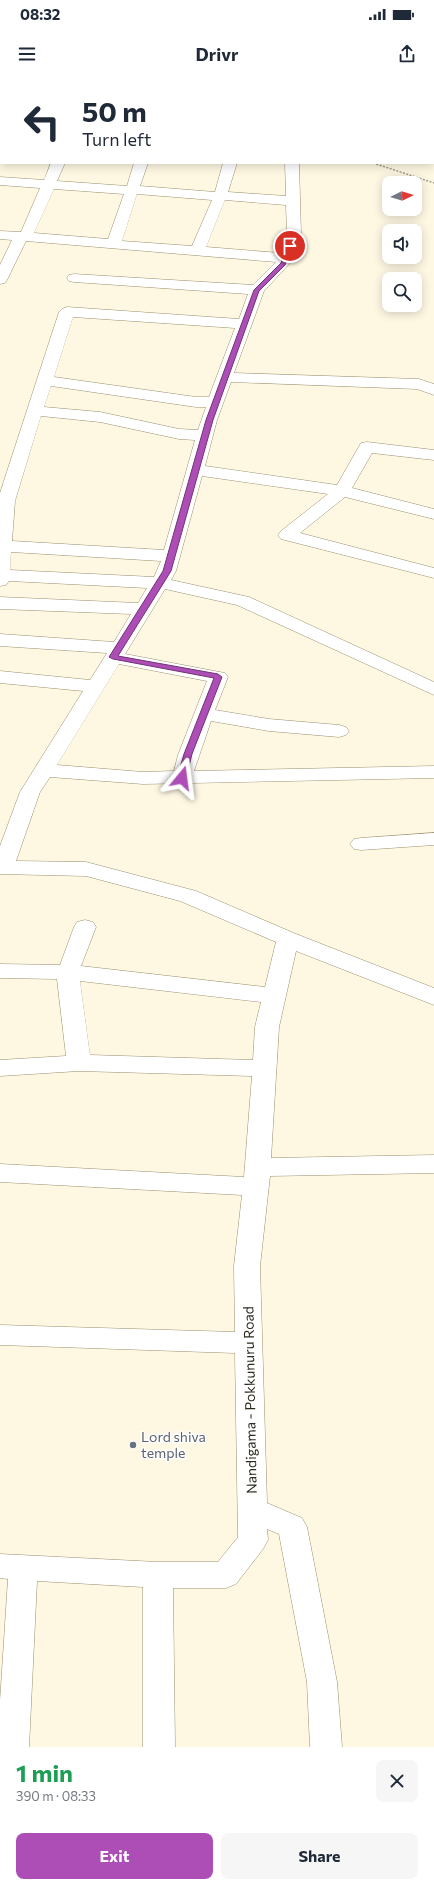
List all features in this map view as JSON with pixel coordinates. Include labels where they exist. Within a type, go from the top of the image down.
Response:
[{"type":"street","points":[[0,280],[49,184],[58,164]]},
{"type":"street","points":[[114,244],[141,164]]},
{"type":"street","points":[[197,251],[220,196],[230,164]]},
{"type":"street","points":[[292,164],[294,234],[283,264],[257,290],[244,324],[205,435],[167,571],[30,792],[2,867],[86,869],[188,896],[288,939],[434,997]]},
{"type":"street","points":[[0,181],[293,201]]},
{"type":"street","points":[[0,235],[286,258]]},
{"type":"street","points":[[74,278],[257,290]]},
{"type":"street","points":[[0,581],[3,501],[35,411],[67,312],[244,324]]},
{"type":"street","points":[[225,377],[419,384],[434,390]]},
{"type":"street","points":[[45,380],[196,402],[216,402]]},
{"type":"street","points":[[35,411],[100,417],[179,434],[205,435]]},
{"type":"street","points":[[434,455],[368,446],[342,491],[287,534],[434,573]]},
{"type":"street","points":[[195,470],[342,491],[434,514]]},
{"type":"street","points":[[1,546],[171,556]]},
{"type":"street","points":[[0,575],[160,583],[243,601],[434,689]]},
{"type":"street","points":[[0,603],[143,609]]},
{"type":"street","points":[[0,640],[116,653],[218,677],[188,754],[182,778]]},
{"type":"street","points":[[0,677],[96,686]]},
{"type":"street","points":[[204,714],[269,725],[339,731]]},
{"type":"street","points":[[44,770],[143,778],[434,772]]},
{"type":"street","points":[[361,844],[434,839]]},
{"type":"street","points":[[79,1064],[68,972],[85,927]]},
{"type":"street","name":"Nandigama - Pokkunuru Road","points":[[12,1567],[158,1575],[226,1574],[253,1540],[247,1266],[257,1177],[267,1027],[288,939]]},
{"type":"street","points":[[0,971],[68,972],[275,996]]},
{"type":"street","points":[[0,1068],[79,1064],[264,1068]]},
{"type":"street","points":[[0,1173],[257,1177],[434,1164]]},
{"type":"street","points":[[0,1335],[249,1343]]},
{"type":"street","points":[[252,1510],[292,1527],[322,1682],[326,1747]]},
{"type":"street","points":[[12,1567],[13,1747]]},
{"type":"street","points":[[158,1575],[159,1747]]},
{"type":"path","points":[[376,164],[434,183]]},
{"type":"place","name":"Lord shiva temple","points":[[133,1445]]},
{"type":"route","points":[[182,778],[188,754],[218,677],[113,657],[167,571],[209,420],[257,290],[283,264],[290,246]]}]
